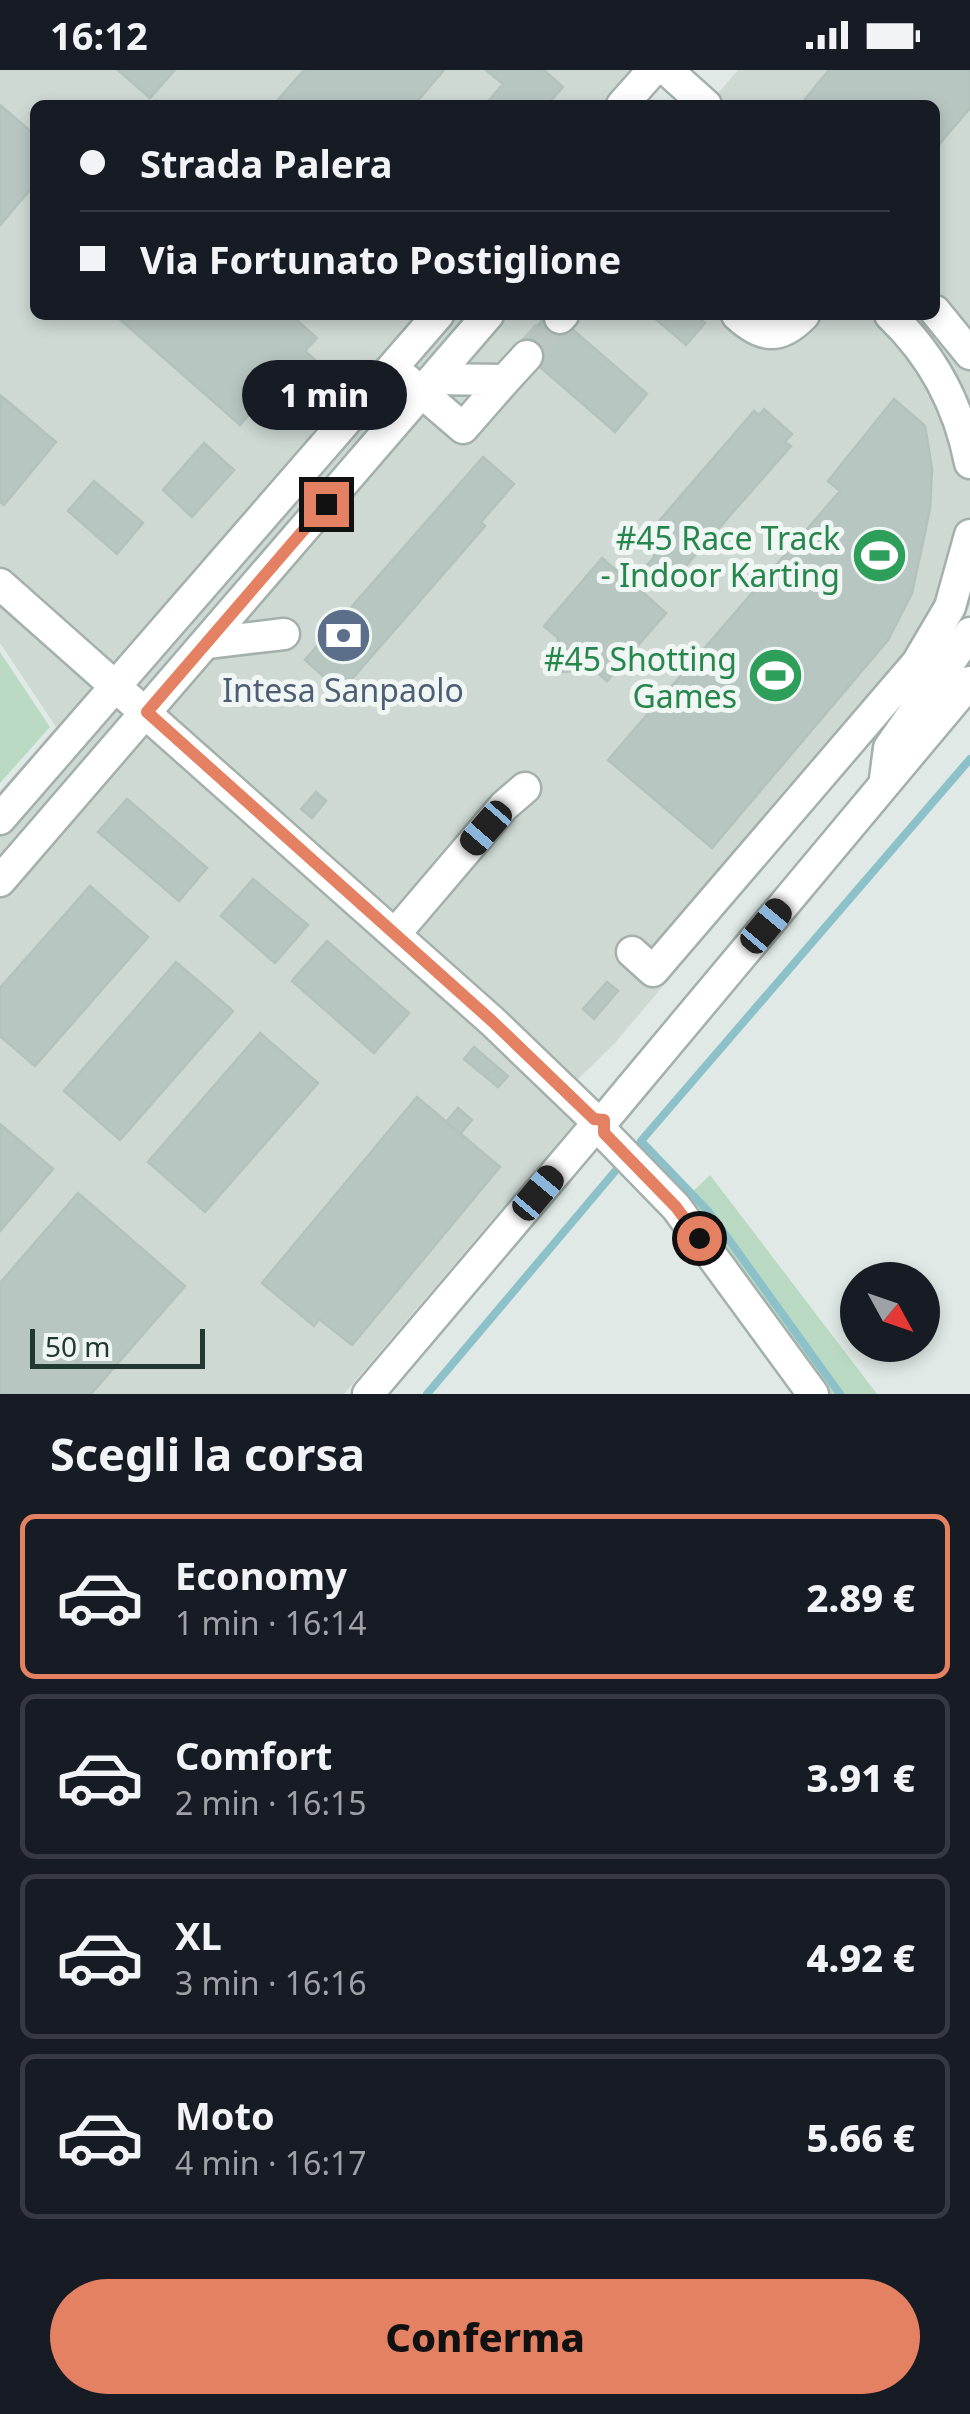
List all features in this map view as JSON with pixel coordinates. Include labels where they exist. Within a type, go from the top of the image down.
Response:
[{"type":"street","points":[[626,100],[653,70]]},
{"type":"street","points":[[940,317],[970,354]]},
{"type":"street","points":[[0,819],[434,320]]},
{"type":"street","points":[[0,882],[484,320]]},
{"type":"street","points":[[744,320],[764,335],[789,330],[799,320]]},
{"type":"street","points":[[895,320],[927,356],[957,418],[970,463]]},
{"type":"street","points":[[392,368],[427,386],[463,428],[527,356]]},
{"type":"street","points":[[427,386],[505,380]]},
{"type":"street","points":[[632,952],[653,972],[680,919],[925,651],[950,607],[970,535]]},
{"type":"street","points":[[0,584],[395,934],[598,1126],[676,1207],[814,1394]]},
{"type":"street","points":[[884,786],[889,748],[970,633]]},
{"type":"street","points":[[207,642],[284,634]]},
{"type":"street","points":[[368,1394],[970,682]]},
{"type":"street","points":[[395,934],[504,806],[525,788]]},
{"type":"shaded area","points":[[0,70],[633,70],[607,100],[30,100],[30,320],[940,320],[940,100],[712,100],[738,70],[970,70],[970,604],[960,629],[935,665],[614,1044],[574,1083],[397,956],[578,1119],[344,1394],[0,1394],[0,791],[56,727],[0,643]]},
{"type":"green space","points":[[0,652],[50,727],[0,783]]},
{"type":"green space","points":[[710,1175],[840,1345],[840,1362],[853,1362],[877,1394],[823,1394],[683,1201]]},
{"type":"building","points":[[118,70],[175,70],[150,98]]},
{"type":"building","points":[[304,70],[444,70],[418,100],[278,100]]},
{"type":"building","points":[[486,70],[544,70],[563,87],[551,100],[489,100],[503,84]]},
{"type":"building","points":[[829,70],[970,70],[970,108],[940,143],[940,100],[805,99]]},
{"type":"building","points":[[0,105],[30,131],[30,190],[0,225]]},
{"type":"building","points":[[121,320],[297,320],[317,338],[305,351],[321,365],[269,424],[253,410],[240,425]]},
{"type":"building","points":[[543,320],[562,320],[647,394],[615,432],[518,348]]},
{"type":"building","points":[[657,320],[705,323],[686,345]]},
{"type":"building","points":[[0,395],[56,442],[4,505],[0,502]]},
{"type":"building","points":[[894,399],[925,426],[932,469],[930,509],[912,593],[888,640],[712,848],[608,760],[840,491],[828,481]]},
{"type":"building","points":[[764,409],[792,434],[785,442],[791,446],[670,584],[660,575],[654,582],[642,571],[655,556],[640,543],[754,411],[759,415]]},
{"type":"building","points":[[204,443],[234,470],[192,517],[163,490]]},
{"type":"building","points":[[483,457],[514,484],[481,522],[485,526],[351,680],[332,684],[305,660]]},
{"type":"building","points":[[94,481],[143,523],[117,554],[68,511]]},
{"type":"building","points":[[602,558],[631,583],[642,571],[648,576],[638,588],[666,613],[607,681],[594,670],[561,672],[558,638],[544,626]]},
{"type":"building","points":[[316,792],[326,801],[312,818],[301,809]]},
{"type":"building","points":[[127,799],[207,868],[179,901],[98,832]]},
{"type":"building","points":[[253,879],[308,925],[275,963],[221,916]]},
{"type":"building","points":[[90,886],[148,937],[35,1066],[0,1036],[0,988]]},
{"type":"building","points":[[327,941],[409,1013],[374,1053],[292,981]]},
{"type":"building","points":[[176,962],[233,1011],[120,1140],[64,1091]]},
{"type":"building","points":[[607,982],[618,991],[594,1019],[583,1009]]},
{"type":"building","points":[[260,1033],[318,1083],[205,1212],[148,1162]]},
{"type":"building","points":[[474,1047],[508,1076],[498,1087],[464,1059]]},
{"type":"building","points":[[417,1097],[500,1167],[352,1345],[319,1319],[314,1326],[262,1283]]},
{"type":"building","points":[[458,1108],[472,1120],[460,1134],[446,1122]]},
{"type":"building","points":[[0,1124],[53,1169],[0,1231]]},
{"type":"building","points":[[78,1193],[185,1286],[91,1394],[0,1394],[0,1283]]},
{"type":"waterway","points":[[840,1394],[709,1212],[641,1141],[970,759]]},
{"type":"waterway","points":[[427,1394],[617,1169]]},
{"type":"tunnel","points":[[527,356],[558,320]]},
{"type":"place","name":"#45 Race Track - Indoor Karting","points":[[879,555]]},
{"type":"place","name":"Intesa Sanpaolo","points":[[343,635]]},
{"type":"place","name":"#45 Shotting Games","points":[[776,676]]},
{"type":"route","points":[[326,504],[147,712],[492,1021],[594,1119],[604,1120],[604,1133],[676,1207],[699,1238]]}]
